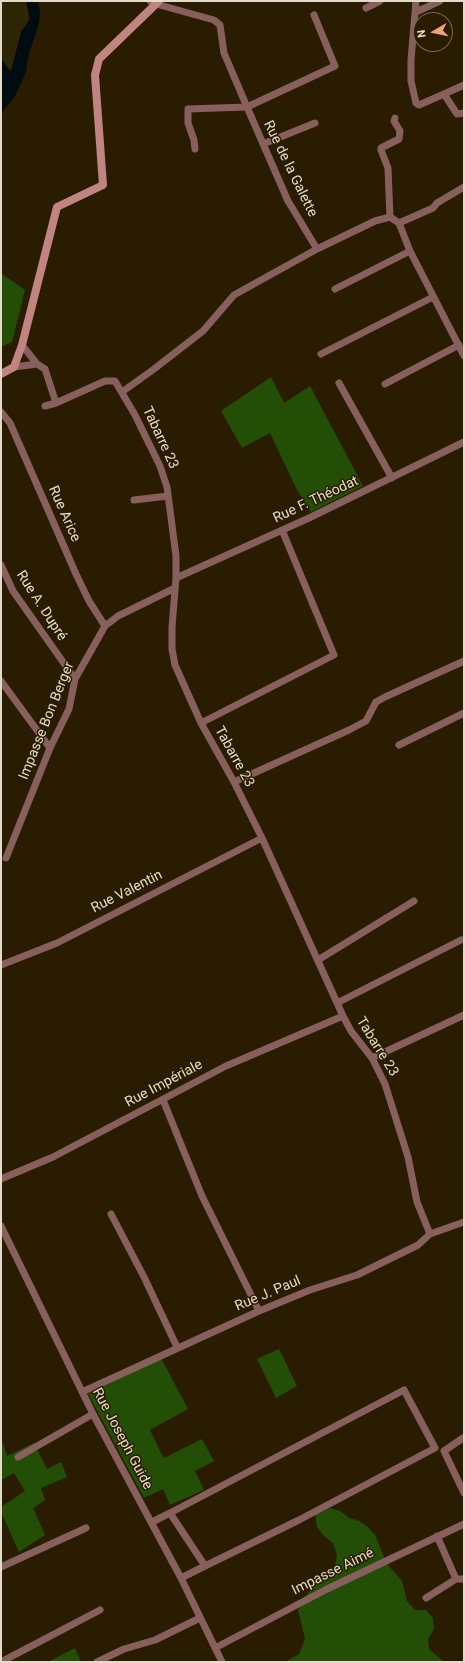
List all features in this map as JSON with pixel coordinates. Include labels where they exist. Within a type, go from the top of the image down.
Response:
[{"type":"street","points":[[366,8],[380,1]]},
{"type":"street","points":[[416,1],[416,12],[440,1]]},
{"type":"street","points":[[14,367],[22,346],[57,207],[103,185],[95,75],[99,59],[155,2]]},
{"type":"street","name":"Rue de la Galette","points":[[155,2],[217,21],[220,25],[224,53],[263,144],[288,201],[317,249]]},
{"type":"street","points":[[195,149],[194,140],[188,123],[188,109],[247,107],[335,66],[314,15]]},
{"type":"street","points":[[413,41],[411,81],[416,103],[419,105],[464,85]]},
{"type":"street","points":[[444,94],[457,114],[463,114]]},
{"type":"street","points":[[390,217],[388,168],[381,148],[399,139],[400,131],[394,121],[395,118]]},
{"type":"street","points":[[263,144],[315,123]]},
{"type":"street","points":[[400,223],[432,208],[437,203],[464,187]]},
{"type":"street","points":[[122,392],[203,331],[234,295],[317,249],[375,221],[390,217],[400,223],[410,251],[464,356]]},
{"type":"street","points":[[335,289],[410,251]]},
{"type":"street","points":[[321,354],[433,297]]},
{"type":"street","points":[[385,384],[459,345]]},
{"type":"street","points":[[22,346],[36,364],[45,369],[48,374],[56,403],[45,406]]},
{"type":"street","points":[[1,374],[14,367],[36,364]]},
{"type":"street","name":"Tabarre 23","points":[[56,403],[111,380],[118,384],[160,466],[168,496],[176,556],[172,649],[181,680],[201,723],[234,782],[262,838],[343,1016],[351,1031],[372,1058],[385,1084],[408,1157],[416,1202],[430,1234]]},
{"type":"street","points":[[339,382],[392,478]]},
{"type":"street","name":"Rue Arice","points":[[1,412],[10,423],[89,601],[105,626]]},
{"type":"street","name":"Rue F. Théodat","points":[[176,578],[309,518],[464,442]]},
{"type":"street","points":[[134,500],[168,496]]},
{"type":"street","points":[[201,723],[334,655],[282,530]]},
{"type":"street","name":"Rue A. Dupré","points":[[1,565],[13,591],[75,679]]},
{"type":"street","name":"Impasse Bon Berger","points":[[6,858],[50,748],[69,709],[75,679],[105,626],[118,616],[175,588]]},
{"type":"street","points":[[234,782],[349,730],[366,721],[376,702],[384,697],[464,661]]},
{"type":"street","points":[[1,681],[50,748]]},
{"type":"street","points":[[398,745],[464,713]]},
{"type":"street","name":"Rue Valentin","points":[[1,965],[57,943],[262,838]]},
{"type":"street","points":[[318,960],[414,901]]},
{"type":"street","points":[[337,1002],[461,940]]},
{"type":"street","points":[[372,1058],[464,1015]]},
{"type":"street","name":"Rue Impériale","points":[[1,1179],[53,1157],[226,1066],[343,1016]]},
{"type":"street","points":[[163,1100],[202,1196],[259,1310]]},
{"type":"street","points":[[111,1214],[144,1277],[177,1347]]},
{"type":"street","name":"Rue J. Paul","points":[[82,1392],[177,1347],[202,1338],[259,1310],[310,1290],[357,1275],[418,1244],[430,1234],[464,1222]]},
{"type":"street","name":"Rue Joseph Guide","points":[[1,1226],[92,1414],[152,1522],[222,1662]]},
{"type":"street","points":[[152,1522],[404,1390],[435,1448],[299,1520],[181,1578]]},
{"type":"street","points":[[18,1457],[92,1414]]},
{"type":"street","points":[[463,1438],[444,1451],[464,1493]]},
{"type":"street","points":[[170,1513],[205,1566]]},
{"type":"street","name":"Impasse Aimé","points":[[215,1648],[296,1605],[464,1524]]},
{"type":"street","points":[[1,1567],[86,1528]]},
{"type":"street","points":[[438,1536],[456,1580]]},
{"type":"street","points":[[426,1598],[456,1580],[464,1579]]},
{"type":"street","points":[[1,1662],[100,1610]]},
{"type":"street","points":[[97,1662],[124,1649],[155,1640],[200,1618]]},
{"type":"green space","points":[[1,273],[25,290],[12,342],[1,347]]},
{"type":"green space","points":[[271,377],[284,403],[310,386],[363,486],[311,512],[297,490],[270,433],[242,448],[221,411]]},
{"type":"green space","points":[[279,1349],[297,1386],[276,1398],[257,1359]]},
{"type":"green space","points":[[161,1358],[188,1409],[150,1430],[162,1455],[164,1458],[202,1439],[214,1461],[195,1471],[204,1490],[170,1505],[163,1489],[144,1498],[88,1394]]},
{"type":"green space","points":[[1,1437],[7,1456],[34,1443],[47,1469],[61,1462],[67,1477],[41,1488],[45,1500],[33,1508],[45,1535],[19,1552],[1,1512],[1,1507],[25,1491],[14,1473],[1,1480]]},
{"type":"green space","points":[[330,1508],[340,1511],[349,1518],[359,1521],[368,1527],[375,1535],[387,1564],[402,1581],[407,1601],[415,1610],[426,1610],[433,1618],[434,1629],[428,1639],[429,1649],[444,1662],[285,1662],[299,1654],[305,1639],[298,1610],[317,1578],[335,1566],[337,1555],[333,1543],[324,1536],[317,1527],[315,1515]]},
{"type":"green space","points":[[75,1648],[81,1662],[50,1661]]},
{"type":"sand","points":[[1,1],[26,1],[30,14],[27,24],[21,32],[11,71],[2,59],[1,54]]},
{"type":"shaded area","points":[[26,1],[38,1],[40,13],[39,23],[28,57],[26,72],[15,96],[1,114],[1,54],[2,59],[11,71],[21,32],[30,19]]}]
